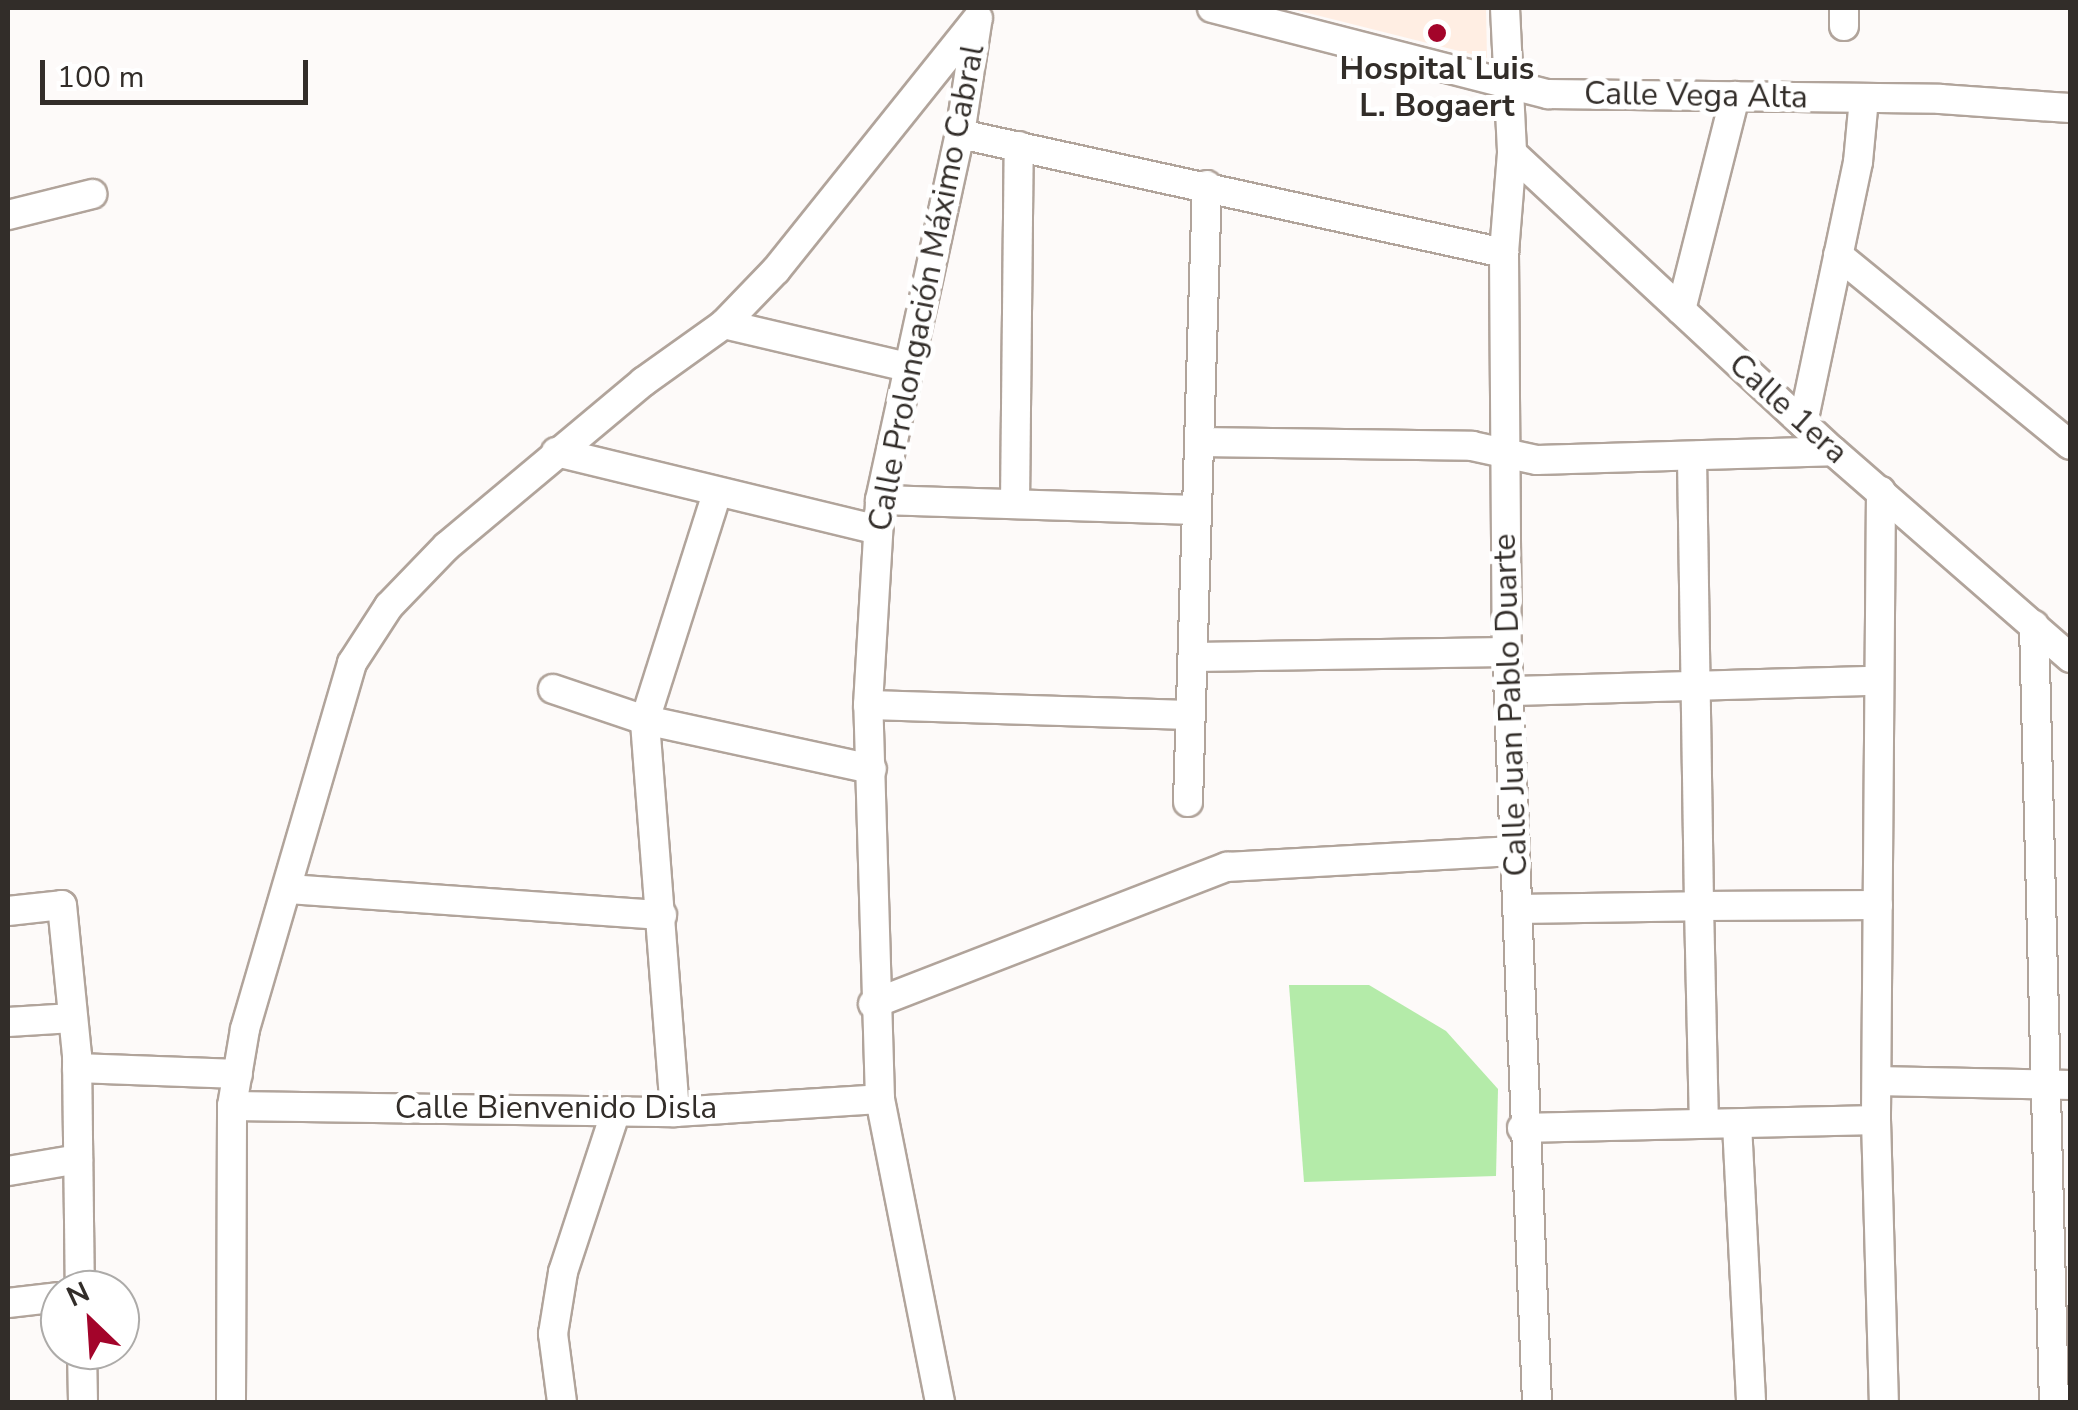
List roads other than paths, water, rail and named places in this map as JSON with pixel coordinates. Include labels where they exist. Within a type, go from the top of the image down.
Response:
[{"type":"street","name":"Calle Vega Alta","points":[[1212,8],[1548,94],[1864,98],[2070,108]]},
{"type":"street","name":"Calle Juan Pablo Duarte","points":[[1505,8],[1512,153],[1504,254],[1507,652],[1522,1128],[1536,1402]]},
{"type":"street","name":"Calle Prolongación Máximo Cabral","points":[[940,1402],[880,1099],[873,1004],[868,705],[880,500],[960,134],[980,13]]},
{"type":"street","points":[[231,1402],[232,1106],[334,711],[368,635],[447,546],[556,452],[724,324],[842,193],[980,13]]},
{"type":"street","points":[[1680,310],[1736,96]]},
{"type":"street","points":[[1803,423],[1838,254],[1864,98]]},
{"type":"street","points":[[960,134],[1206,185],[1504,254]]},
{"type":"street","points":[[1015,504],[1019,146]]},
{"type":"street","name":"Calle 1era","points":[[1512,153],[1803,423],[2070,658]]},
{"type":"street","points":[[1188,802],[1206,185]]},
{"type":"street","points":[[8,215],[92,194]]},
{"type":"street","points":[[1838,254],[2070,445]]},
{"type":"street","points":[[724,324],[908,366]]},
{"type":"street","points":[[1199,442],[1472,446],[1538,460],[1834,451]]},
{"type":"street","points":[[556,452],[716,496],[878,530]]},
{"type":"street","points":[[1692,458],[1704,1122]]},
{"type":"street","points":[[1880,491],[1876,1120],[1884,1402]]},
{"type":"street","points":[[675,1112],[645,720],[716,496]]},
{"type":"street","points":[[880,500],[1197,510]]},
{"type":"street","points":[[2034,625],[2057,1085],[2054,1402]]},
{"type":"street","points":[[1193,657],[1507,652]]},
{"type":"street","points":[[1510,691],[1879,681]]},
{"type":"street","points":[[553,689],[645,720],[872,770]]},
{"type":"street","points":[[868,705],[1191,715]]},
{"type":"street","points":[[873,1004],[1227,868],[1514,851]]},
{"type":"street","points":[[288,890],[662,915]]},
{"type":"street","points":[[8,911],[62,905],[77,1068],[80,1270]]},
{"type":"street","points":[[1517,910],[1878,905]]},
{"type":"street","points":[[8,1022],[73,1018]]},
{"type":"street","points":[[77,1068],[238,1074]]},
{"type":"street","points":[[1876,1081],[2057,1085]]},
{"type":"street","name":"Calle Bienvenido Disla","points":[[232,1106],[675,1112],[880,1099]]},
{"type":"street","points":[[562,1402],[553,1334],[563,1272],[616,1111]]},
{"type":"street","points":[[1522,1128],[1876,1120]]},
{"type":"street","points":[[1737,1124],[1751,1402]]},
{"type":"street","points":[[8,1171],[78,1158]]},
{"type":"street","points":[[8,1303],[40,1299]]},
{"type":"street","points":[[83,1370],[84,1402]]},
{"type":"place","name":"Hospital Luis L. Bogaert","points":[[1437,33]]}]
